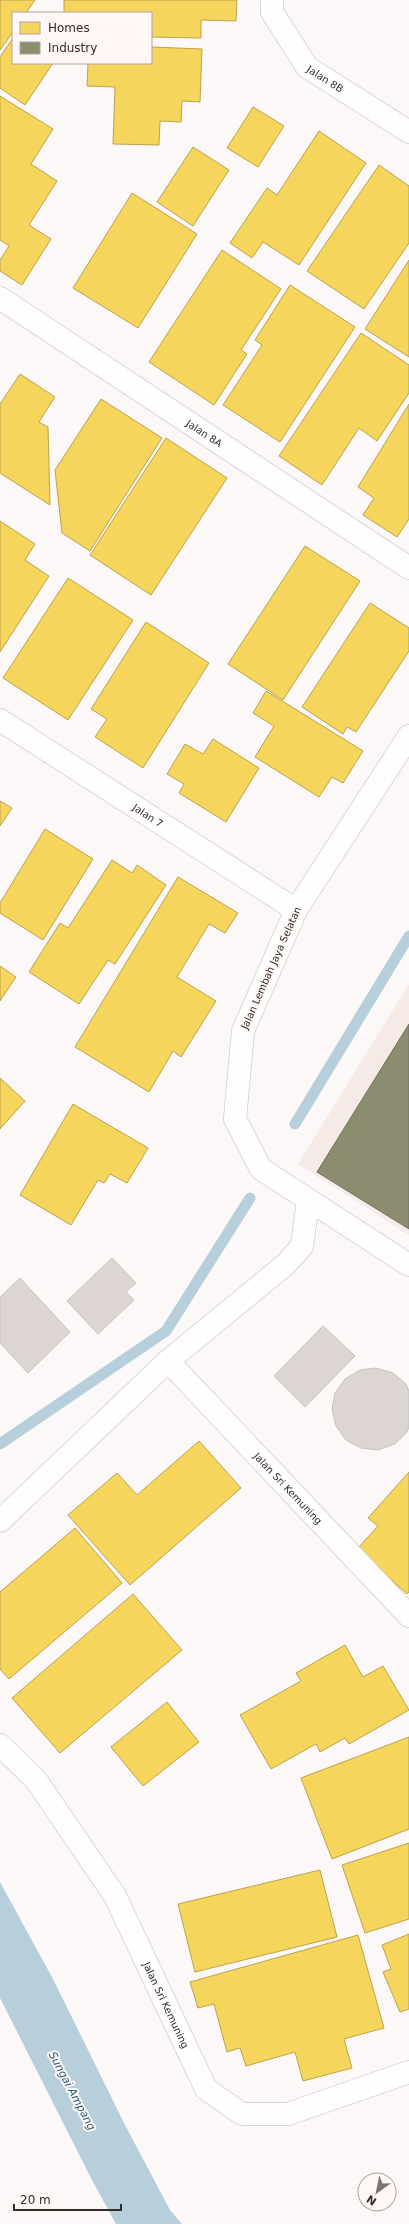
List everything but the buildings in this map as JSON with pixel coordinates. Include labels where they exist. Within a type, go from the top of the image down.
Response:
[{"type":"street","name":"Jalan 8B","points":[[272,0],[272,12],[307,67],[409,132]]},
{"type":"street","name":"Jalan 8A","points":[[0,298],[409,568]]},
{"type":"street","name":"Jalan 7","points":[[0,720],[296,910]]},
{"type":"street","name":"Jalan Lembah Jaya Selatan","points":[[409,736],[296,910],[243,1031],[235,1119],[261,1169],[308,1201],[409,1265]]},
{"type":"street","points":[[0,1521],[168,1361],[286,1264],[302,1246],[308,1201]]},
{"type":"street","name":"Jalan Sri Kemuning","points":[[168,1361],[409,1616]]},
{"type":"street","name":"Jalan Sri Kemuning","points":[[0,1745],[36,1780],[115,1896],[206,2090],[242,2114],[288,2114],[409,2072]]},
{"type":"shaded area","points":[[409,984],[409,1235],[298,1164]]},
{"type":"water","name":"Sungai Ampang","points":[[0,1882],[53,1979],[124,2123],[170,2210],[182,2224],[116,2224],[93,2182],[0,1998]]},
{"type":"waterway","points":[[295,1124],[409,936]]},
{"type":"waterway","points":[[0,1444],[166,1331],[250,1198]]}]
